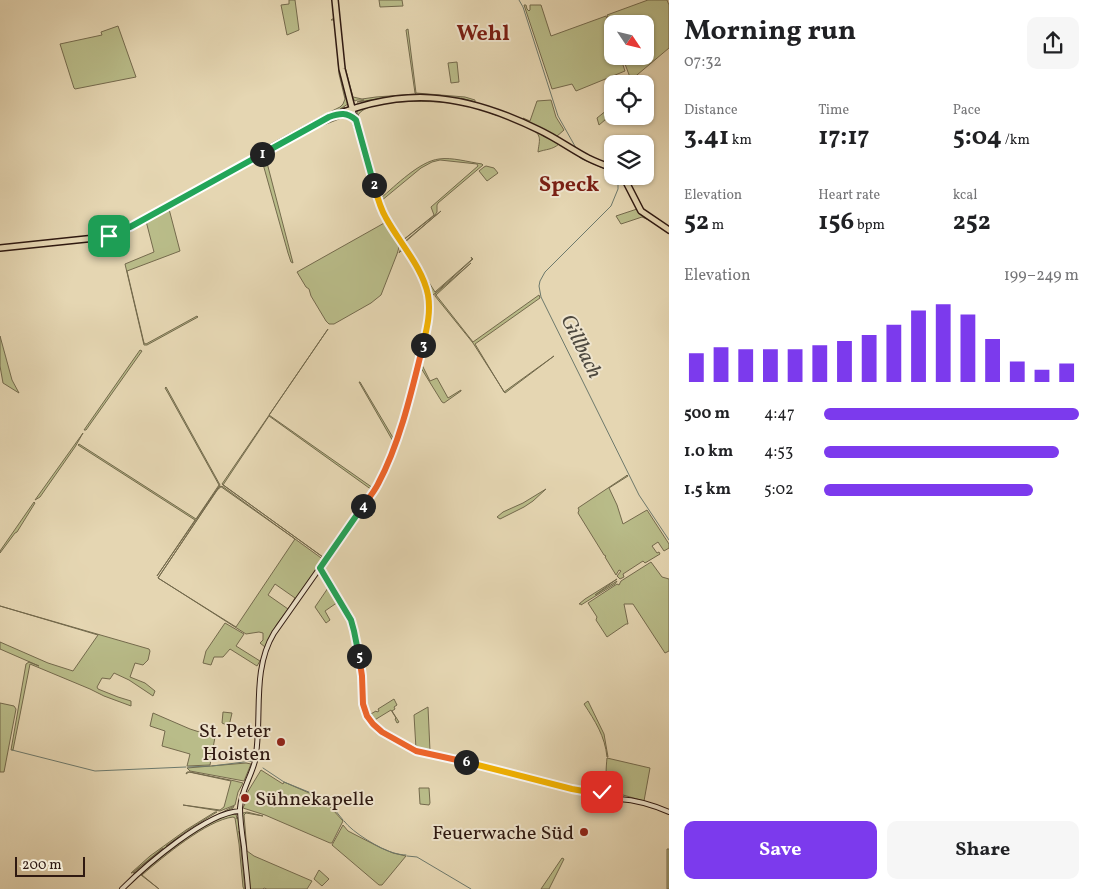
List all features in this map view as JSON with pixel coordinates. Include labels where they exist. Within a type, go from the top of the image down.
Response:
[{"type":"main road","points":[[122,889],[172,846],[206,823],[230,812],[236,807],[254,761],[260,673],[266,648],[274,632],[374,491],[388,462],[402,425],[418,364],[428,320],[428,294],[417,268],[384,216],[379,201],[342,69],[335,0]]},
{"type":"main road","points":[[349,96],[357,103],[373,103]]},
{"type":"main road","points":[[0,248],[94,238],[121,232],[313,125],[352,108],[394,99],[454,100],[492,110],[531,126],[544,136],[556,140],[591,160],[604,165]]},
{"type":"main road","points":[[338,114],[348,114],[356,120]]},
{"type":"main road","points":[[627,185],[641,210],[669,230]]},
{"type":"main road","points":[[320,568],[352,623],[361,671],[363,704],[367,716],[377,728],[419,752],[572,789],[600,794],[603,791],[607,795],[668,811]]},
{"type":"main road","points":[[241,798],[240,811],[248,889]]},
{"type":"main road","points":[[230,812],[240,811]]},
{"type":"green space","points":[[289,0],[295,0],[299,30],[287,35],[281,5],[289,4]]},
{"type":"green space","points":[[379,0],[402,0],[403,6],[380,7]]},
{"type":"green space","points":[[648,0],[667,0],[669,5],[669,48],[654,61],[654,15],[607,15]]},
{"type":"green space","points":[[524,5],[526,5],[529,11],[530,5],[541,5],[551,36],[604,17],[604,65],[623,65],[625,71],[615,75],[604,75],[604,80],[576,91],[572,84],[552,89]]},
{"type":"green space","points":[[338,13],[344,63],[353,97],[362,99],[416,94],[406,30],[408,29],[416,93],[465,97],[475,100],[475,102],[461,98],[355,101],[351,94],[347,84],[344,72]]},
{"type":"green space","points":[[336,19],[341,70],[348,104],[340,109],[345,107],[343,109],[264,151],[291,134],[263,148],[343,104],[345,99],[339,74],[335,20],[331,20]]},
{"type":"green space","points":[[118,26],[136,77],[75,89],[60,44],[102,35],[101,32]]},
{"type":"green space","points":[[457,62],[459,82],[451,83],[448,63]]},
{"type":"green space","points":[[625,65],[649,65],[637,75],[629,75]]},
{"type":"green space","points":[[427,99],[468,104],[496,115],[459,104],[422,101],[378,105],[389,102]]},
{"type":"green space","points":[[551,100],[556,117],[564,130],[556,137],[521,119],[530,121],[537,101]]},
{"type":"green space","points":[[373,106],[364,109],[358,115],[381,198],[416,169],[432,161],[439,159],[449,159],[483,165],[438,203],[435,215],[402,241],[390,223],[380,201],[357,112],[358,110]],"holes":[[[440,160],[477,164],[478,166],[431,207],[434,215],[403,240],[381,201],[421,168],[432,162]]]},
{"type":"green space","points":[[604,112],[604,121],[599,125],[597,118]]},
{"type":"green space","points":[[345,115],[353,119],[378,201],[400,244],[381,295],[371,303],[334,324],[329,324],[297,272],[386,222],[380,209],[352,122],[344,117],[311,130],[265,155],[293,263],[288,253],[261,157],[169,209],[180,251],[127,271],[144,343],[146,344],[198,317],[147,345],[144,345],[125,264],[154,252],[146,221],[140,224],[314,127]]},
{"type":"green space","points":[[535,131],[559,144],[538,152],[539,136]]},
{"type":"green space","points":[[486,166],[494,168],[498,173],[487,181],[479,171]]},
{"type":"green space","points":[[637,209],[651,221],[642,217],[621,224],[616,216]]},
{"type":"green space","points":[[441,211],[404,243],[435,292],[470,261],[471,257],[473,259],[432,296],[403,243]]},
{"type":"green space","points":[[401,248],[403,248],[421,281],[425,292],[427,303],[426,325],[417,365],[399,428],[421,347],[426,312],[422,287],[404,251],[399,253]]},
{"type":"green space","points":[[471,263],[436,295],[473,342],[539,295],[540,298],[475,344],[498,382],[473,343],[435,296],[435,294]]},
{"type":"green space","points":[[0,336],[12,380],[19,393],[3,383],[0,366]]},
{"type":"green space","points":[[140,350],[142,351],[86,430],[84,430]]},
{"type":"green space","points":[[554,356],[505,393],[504,392]]},
{"type":"green space","points":[[421,363],[430,381],[437,378],[448,398],[461,391],[444,403],[442,402],[420,367],[400,438],[379,488],[378,487],[387,468]]},
{"type":"green space","points":[[359,382],[395,441],[382,473],[372,490],[269,416],[222,484],[269,415],[373,488],[394,443]]},
{"type":"green space","points":[[166,387],[220,485],[161,571],[195,520],[78,445],[196,519],[219,485]]},
{"type":"green space","points":[[83,433],[40,497],[35,500]]},
{"type":"green space","points":[[627,475],[609,488],[623,524],[647,510],[669,544],[669,548],[664,551],[658,542],[652,546],[660,554],[645,563],[643,561],[623,574],[624,577],[620,579],[617,576],[621,571],[619,570],[616,575],[578,513],[578,508]]},
{"type":"green space","points":[[222,486],[324,560],[277,624],[265,647],[260,643],[263,640],[263,633],[246,634],[158,578],[236,627],[295,539]],"holes":[[[275,584],[295,598],[288,609],[268,595]]]},
{"type":"green space","points":[[546,489],[524,507],[500,519],[497,517],[503,512]]},
{"type":"green space","points":[[372,490],[372,491],[324,558],[273,521],[323,557]]},
{"type":"green space","points":[[34,502],[17,532],[0,553],[0,551]]},
{"type":"green space","points":[[651,562],[662,577],[669,579],[669,651],[665,653],[633,604],[624,604],[628,624],[607,637],[588,603],[617,584],[619,585],[621,581]]},
{"type":"green space","points":[[617,579],[595,595],[617,581],[615,584],[581,605],[579,604],[585,599]]},
{"type":"green space","points":[[328,588],[338,602],[325,611],[330,620],[326,623],[315,607]]},
{"type":"green space","points":[[0,606],[149,649],[148,660],[143,665],[135,663],[130,677],[145,683],[155,691],[153,696],[129,680],[114,673],[110,679],[102,678],[97,687],[98,689],[131,701],[131,706],[30,664],[13,750],[11,750],[26,664],[29,662],[39,666],[0,649],[0,642],[48,663],[73,671],[98,635]]},
{"type":"green space","points":[[225,623],[244,634],[236,646],[260,661],[257,666],[230,649],[223,657],[214,657],[211,665],[203,663],[206,651]]},
{"type":"green space","points":[[394,699],[397,705],[392,711],[399,722],[397,723],[391,710],[373,721],[369,715],[379,711],[378,709]]},
{"type":"green space","points":[[588,701],[604,734],[608,757],[599,729],[584,704]]},
{"type":"green space","points":[[0,703],[14,706],[16,709],[4,772],[0,772]]},
{"type":"green space","points":[[428,707],[430,751],[420,751],[416,749],[414,715]]},
{"type":"green space","points":[[223,712],[232,713],[229,726],[222,723]]},
{"type":"green space","points":[[153,713],[190,729],[215,737],[210,765],[187,766],[190,754],[162,746],[165,731],[150,726]]},
{"type":"green space","points":[[607,758],[650,768],[644,801],[609,791],[606,779]]},
{"type":"green space","points":[[251,764],[244,781],[190,771],[187,768]]},
{"type":"green space","points":[[261,770],[283,784],[284,782],[323,799],[343,821],[332,843],[265,815],[243,808],[248,797],[247,793]]},
{"type":"green space","points":[[189,772],[243,783],[238,792],[235,805],[220,811],[183,805],[220,810],[224,807],[231,781]]},
{"type":"green space","points":[[419,788],[429,788],[429,805],[420,804]]},
{"type":"green space","points":[[234,806],[193,831],[133,873],[163,848],[131,873],[150,856],[186,830],[217,812],[166,846],[202,823]]},
{"type":"green space","points":[[247,812],[263,816],[246,813],[244,815],[247,851],[254,856],[312,881],[307,889],[249,889],[242,816],[243,813]]},
{"type":"green space","points":[[236,814],[237,819],[238,817],[245,889],[243,887],[235,818],[233,817],[222,820],[198,832],[142,875],[159,889],[141,875],[141,873],[186,837],[213,821]]},
{"type":"green space","points":[[343,825],[348,831],[381,848],[406,856],[382,885],[379,885],[332,845]]},
{"type":"green space","points":[[667,849],[669,849],[669,889],[667,889]]},
{"type":"green space","points":[[562,858],[564,859],[549,889],[541,889]]},
{"type":"green space","points":[[319,870],[329,879],[322,886],[314,879]]},
{"type":"waterway","name":"Gillbach","points":[[519,0],[523,7],[558,116],[576,148]]},
{"type":"waterway","name":"Gillbach","points":[[578,154],[582,159],[604,169]]},
{"type":"waterway","name":"Gillbach","points":[[618,185],[611,206],[545,272],[539,286],[541,297],[639,495],[669,540]]},
{"type":"waterway","points":[[12,750],[95,771],[186,767]]},
{"type":"waterway","points":[[212,766],[252,761]]},
{"type":"waterway","points":[[188,767],[210,766]]},
{"type":"waterway","points":[[263,768],[284,782],[326,799],[343,820]]},
{"type":"waterway","points":[[344,821],[348,826],[374,844],[388,851],[406,855]]},
{"type":"waterway","points":[[407,856],[417,857],[471,889]]},
{"type":"place","name":"St. Peter Hoisten","points":[[281,742]]},
{"type":"place","name":"Sühnekapelle","points":[[245,798]]},
{"type":"place","name":"Feuerwache Süd","points":[[584,832]]},
{"type":"district","name":"Wehl","points":[[483,32]]},
{"type":"district","name":"Speck","points":[[569,183]]},
{"type":"route","points":[[109,236],[130,227],[320,122],[338,114],[348,114],[356,120],[384,216],[424,282],[428,294],[429,308],[418,364],[402,425],[391,456],[374,491],[320,568],[349,615],[353,626],[361,671],[364,709],[373,724],[382,732],[419,752],[572,789],[600,794],[602,792]]}]
